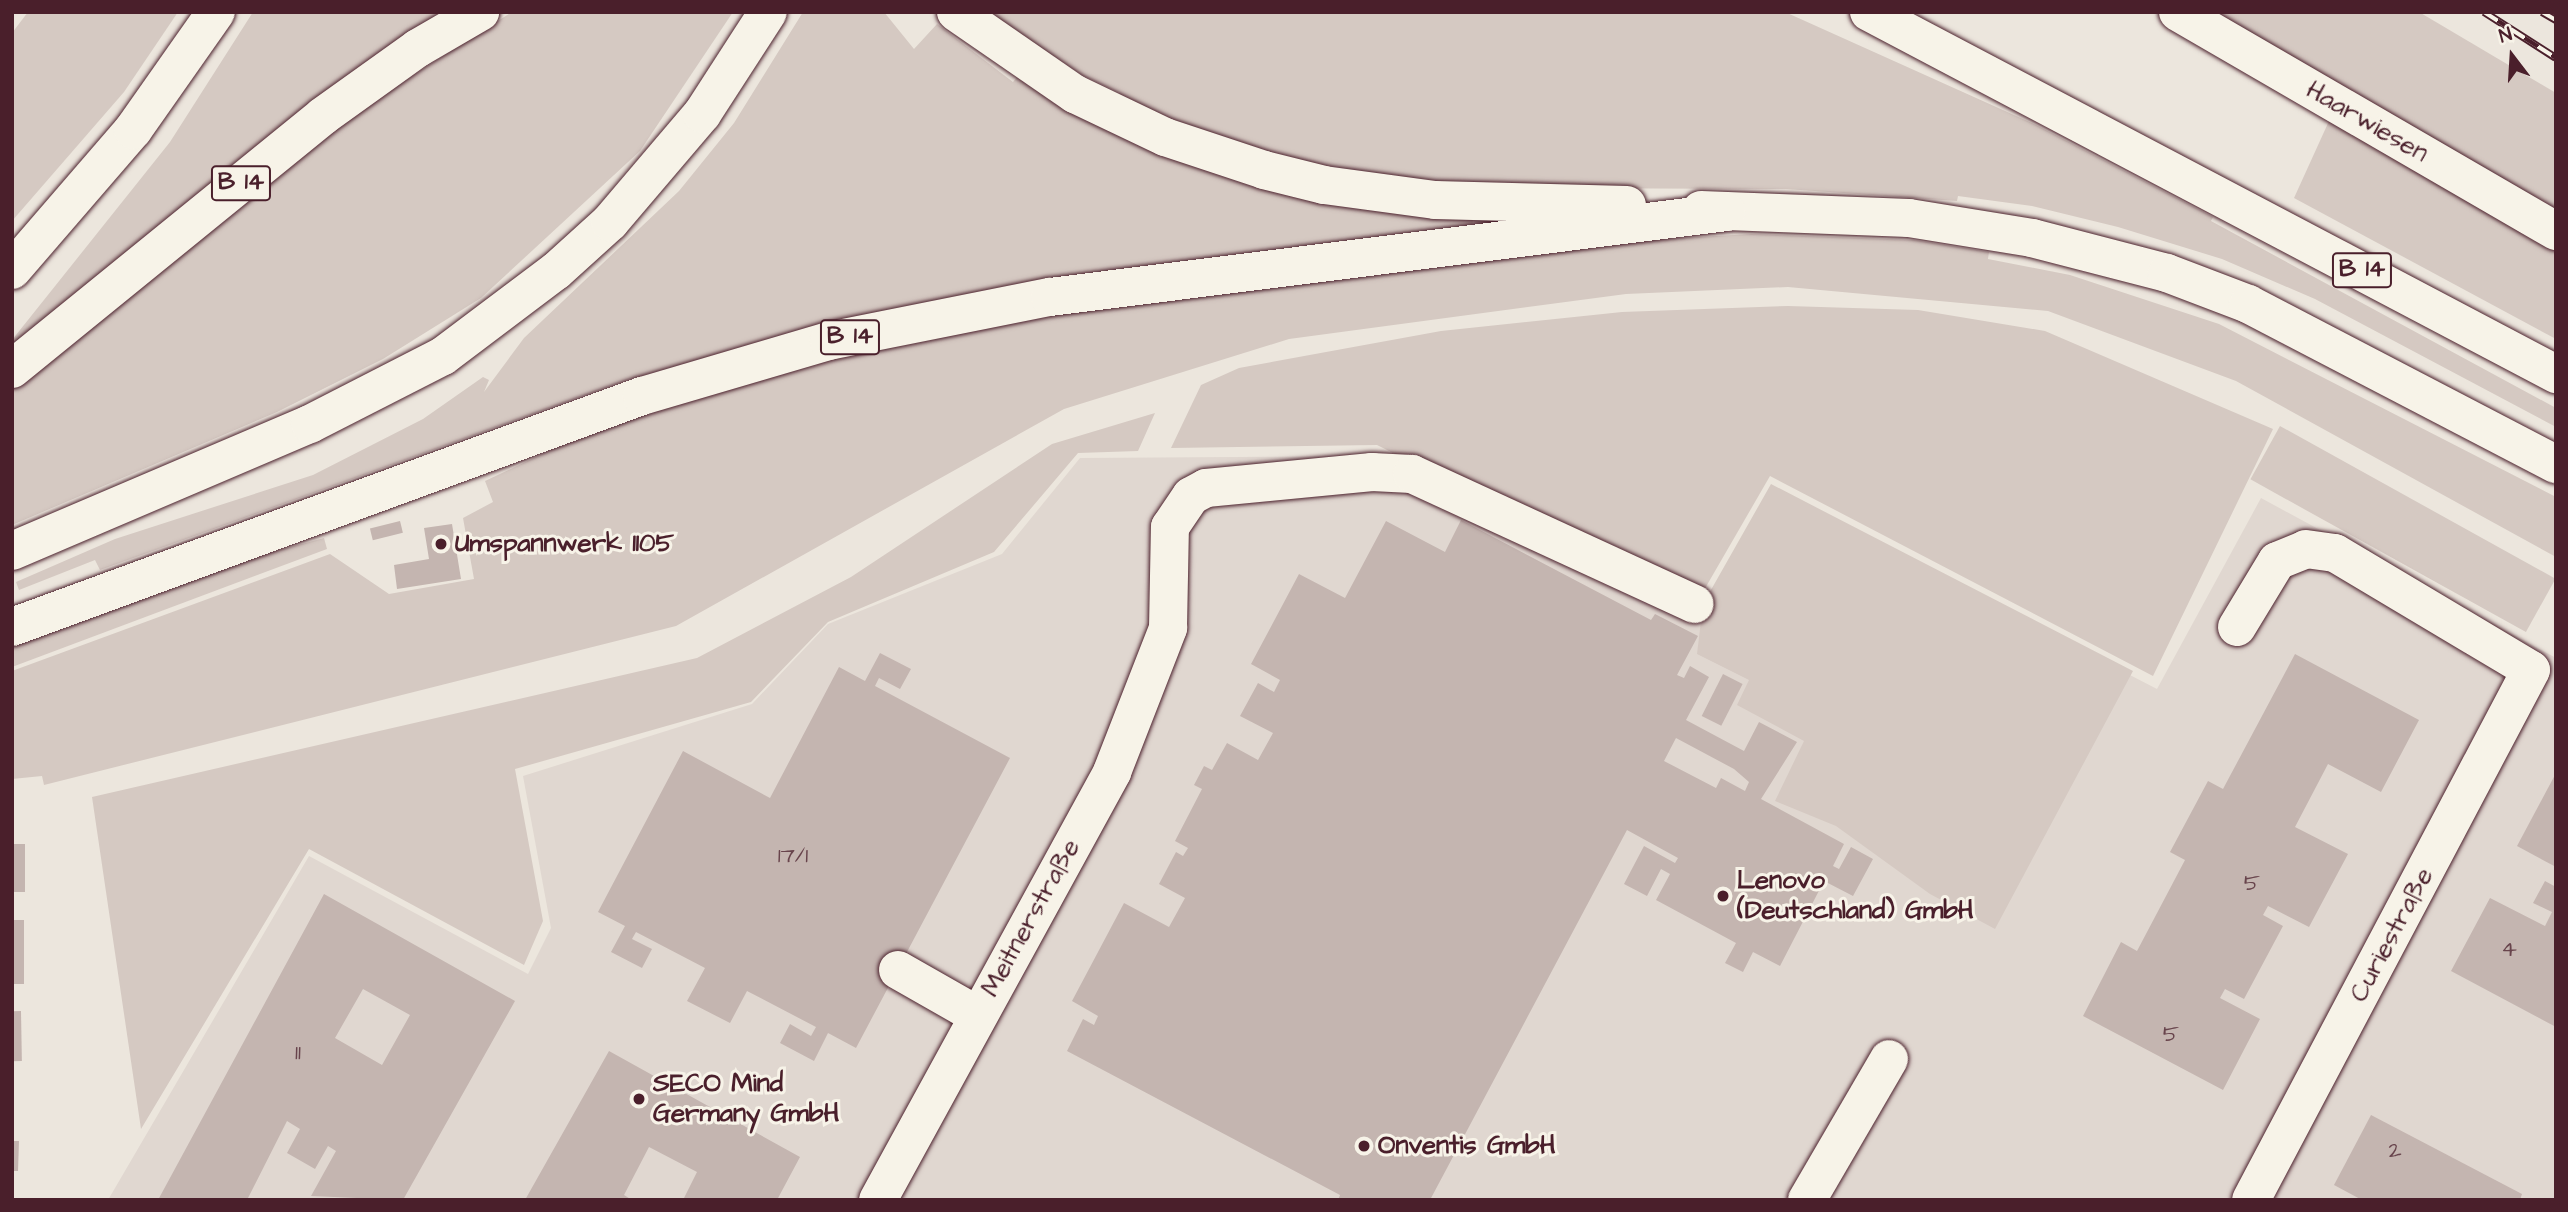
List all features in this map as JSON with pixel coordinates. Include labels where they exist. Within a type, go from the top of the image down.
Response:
[{"type":"main road","points":[[12,270],[126,140],[216,12]]},
{"type":"main road","name":"B 14","points":[[12,369],[323,116],[418,48],[480,12]]},
{"type":"main road","points":[[12,551],[310,424],[443,356],[546,279],[610,222],[702,114],[768,12]]},
{"type":"main road","name":"B 14","points":[[956,12],[1075,94],[1165,137],[1264,170],[1324,185],[1435,201],[1956,224],[2167,273],[2248,304],[2556,464]]},
{"type":"main road","name":"Haarwiesen","points":[[2178,12],[2556,232]]},
{"type":"main road","name":"B 14","points":[[1868,13],[2556,374]]},
{"type":"main road","name":"B 14","points":[[12,627],[642,396],[829,341],[1050,298],[1727,212]]},
{"type":"main road","name":"Meitnerstraße","points":[[878,1200],[1112,772],[1168,628],[1170,527],[1191,496],[1206,488],[1372,472],[1412,474],[1694,604]]},
{"type":"main road","name":"Curiestraße","points":[[2237,626],[2277,561],[2306,549],[2335,553],[2531,670],[2251,1200]]},
{"type":"main road","points":[[898,970],[977,1015]]},
{"type":"main road","points":[[1807,1200],[1888,1059]]},
{"type":"shaded area","points":[[28,12],[178,12],[124,92],[12,221],[12,33]]},
{"type":"shaded area","points":[[253,12],[450,12],[12,348],[12,340],[170,142]]},
{"type":"shaded area","points":[[512,12],[733,12],[640,151],[481,298],[383,359],[277,412],[12,525],[12,387],[373,101]]},
{"type":"shaded area","points":[[803,12],[884,12],[914,49],[937,24],[1013,82],[1018,76],[1473,218],[1472,230],[634,383],[632,378],[100,570],[95,560],[19,590],[16,582],[115,539],[313,475],[423,419],[483,377],[489,380],[484,392],[524,338],[679,191],[734,123]]},
{"type":"shaded area","points":[[987,12],[1785,12],[2036,125],[2213,217],[2211,221],[2556,408],[2556,427],[2315,299],[2222,259],[2118,227],[2032,206],[1958,196],[1957,201],[1786,189],[1520,188],[1336,172],[1234,146],[1117,96],[1120,93],[1082,75]]},
{"type":"shaded area","points":[[2182,12],[2419,12],[2556,93],[2556,209]]},
{"type":"shaded area","points":[[2334,110],[2556,240],[2556,339],[2294,198]]},
{"type":"shaded area","points":[[1752,234],[1914,240],[1989,252],[1988,259],[2070,275],[2219,324],[2556,497],[2556,557],[2236,381],[2048,311],[1788,287],[1626,294],[1289,339],[1064,409],[676,626],[44,785],[42,776],[12,779],[12,671],[330,554],[389,594],[474,579],[463,518],[493,502],[485,481],[591,431],[860,350],[1008,321],[1645,240]]},
{"type":"shaded area","points":[[1788,306],[1918,310],[2045,331],[2273,429],[2153,676],[1770,476],[1696,604],[1377,445],[1171,448],[1201,385],[1239,368],[1441,331],[1622,312]]},
{"type":"shaded area","points":[[1155,413],[1138,451],[1078,453],[994,552],[828,622],[751,702],[515,769],[543,921],[524,965],[309,849],[141,1129],[92,797],[697,658],[851,577],[1052,444]]},
{"type":"shaded area","points":[[2280,426],[2556,579],[2526,632],[2250,479]]},
{"type":"shaded area","points":[[1375,456],[1702,620],[1773,491],[2157,689],[2261,498],[2556,658],[2556,1200],[108,1200],[309,856],[528,974],[551,928],[523,776],[752,704],[828,624],[1002,554],[1080,458]]},
{"type":"shaded area","points":[[1771,484],[2133,671],[1995,929],[1930,894],[1836,826],[1775,801],[1804,741],[1737,705],[1749,680],[1697,654],[1703,604]]},
{"type":"shaded area","points":[[324,538],[327,549],[12,667],[12,647],[61,626],[250,558]]},
{"type":"building","points":[[1461,520],[1651,620],[1655,614],[1698,636],[1677,675],[1684,678],[1690,666],[1709,677],[1686,720],[1744,751],[1759,722],[1797,742],[1761,799],[1844,844],[1833,866],[1839,869],[1851,847],[1873,859],[1853,896],[1824,881],[1780,966],[1753,952],[1743,972],[1725,963],[1736,943],[1656,900],[1670,874],[1661,869],[1647,896],[1624,884],[1644,846],[1675,863],[1678,858],[1627,830],[1430,1200],[1338,1200],[1340,1195],[1067,1051],[1083,1019],[1094,1025],[1098,1016],[1072,1001],[1124,903],[1169,927],[1185,898],[1159,884],[1176,852],[1183,856],[1188,848],[1175,841],[1202,789],[1194,785],[1204,766],[1212,770],[1227,743],[1258,760],[1273,733],[1240,716],[1258,683],[1274,692],[1280,680],[1251,664],[1299,574],[1345,598],[1386,521],[1445,552]],"holes":[[[1676,738],[1734,769],[1749,782],[1745,791],[1721,778],[1716,788],[1664,761]]]},
{"type":"building","points":[[400,521],[403,533],[373,540],[370,528]]},
{"type":"building","name":"Umspannwerk 1105","points":[[452,524],[461,579],[397,589],[394,565],[429,559],[424,528]]},
{"type":"building","points":[[880,653],[911,669],[900,689],[879,678],[875,686],[1010,758],[856,1048],[828,1033],[814,1061],[780,1043],[790,1024],[811,1036],[816,1027],[747,991],[730,1023],[687,1001],[705,968],[636,932],[632,939],[652,949],[642,968],[611,952],[625,926],[598,912],[683,751],[770,798],[839,667],[865,681]]},
{"type":"building","points":[[2295,654],[2419,720],[2381,792],[2328,764],[2295,827],[2348,854],[2309,927],[2268,906],[2263,915],[2283,926],[2244,999],[2225,989],[2220,998],[2260,1019],[2223,1090],[2083,1016],[2121,942],[2137,951],[2185,860],[2170,852],[2208,781],[2223,789]]},
{"type":"building","points":[[1723,674],[1743,684],[1721,726],[1702,716]]},
{"type":"building","points":[[2556,773],[2556,867],[2517,846]]},
{"type":"building","points":[[12,844],[25,844],[25,892],[12,892]]},
{"type":"building","points":[[2545,881],[2556,887],[2556,1027],[2451,971],[2490,898],[2545,926],[2552,912],[2533,903]]},
{"type":"building","points":[[324,894],[515,1001],[403,1200],[311,1196],[336,1151],[328,1146],[315,1169],[287,1153],[300,1129],[287,1121],[247,1200],[158,1200]],"holes":[[[363,989],[410,1015],[382,1065],[335,1038]]]},
{"type":"building","points":[[12,920],[24,920],[24,984],[12,984]]},
{"type":"building","points":[[12,1011],[21,1011],[22,1061],[13,1061]]},
{"type":"building","name":"SECO Mind Germany GmbH","points":[[609,1051],[800,1157],[777,1200],[683,1200],[697,1172],[649,1147],[624,1195],[632,1200],[525,1200]]},
{"type":"building","points":[[2371,1115],[2522,1194],[2520,1200],[2362,1200],[2334,1185]]},
{"type":"building","points":[[12,1141],[19,1141],[18,1171],[12,1171]]},
{"type":"railway","points":[[2484,12],[2556,58]]},
{"type":"railway","points":[[2542,12],[2556,20]]},
{"type":"place","name":"Umspannwerk 1105","points":[[441,544]]},
{"type":"place","name":"Lenovo (Deutschland) GmbH","points":[[1723,896]]},
{"type":"place","name":"SECO Mind Germany GmbH","points":[[639,1099]]},
{"type":"place","name":"Onventis GmbH","points":[[1364,1146]]}]
